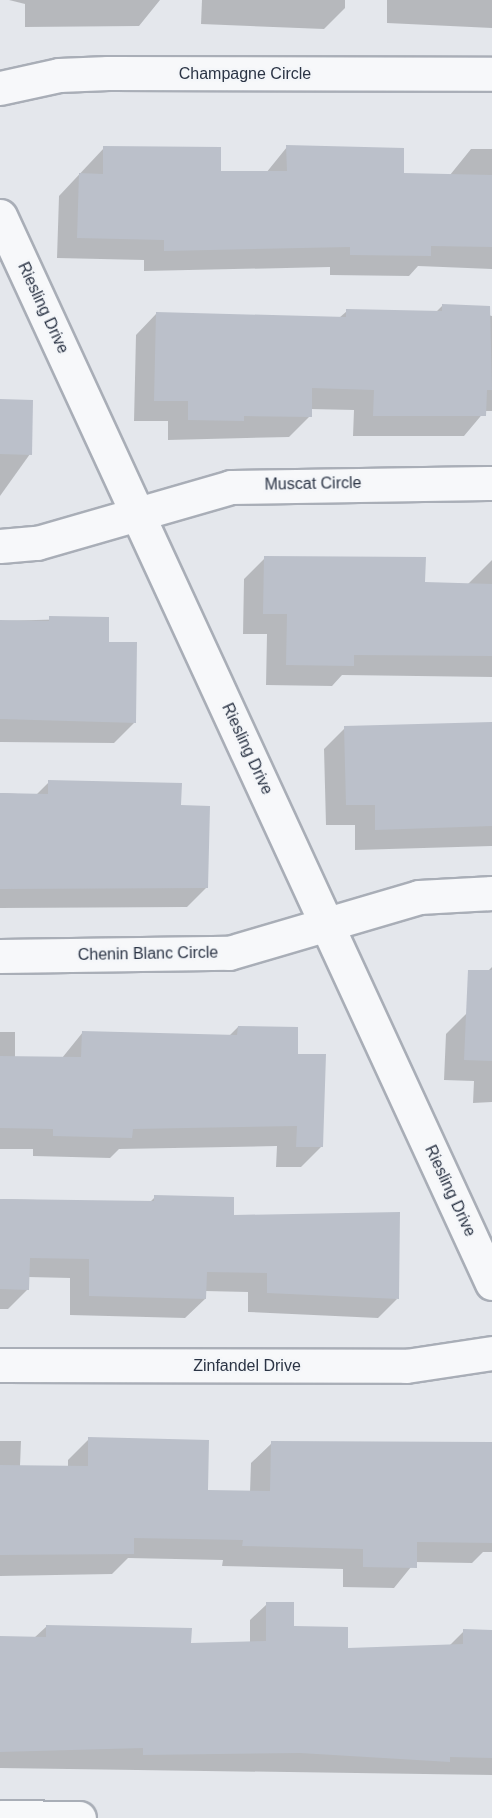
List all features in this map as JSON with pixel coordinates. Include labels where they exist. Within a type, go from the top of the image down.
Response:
[{"type":"street","name":"Champagne Circle","points":[[0,88],[59,75],[108,73],[492,74]]},
{"type":"street","name":"Riesling Drive","points":[[0,216],[492,1283]]},
{"type":"street","name":"Muscat Circle","points":[[139,514],[231,487],[274,483],[492,483]]},
{"type":"street","points":[[0,546],[37,543],[139,514]]},
{"type":"street","points":[[328,924],[419,897],[492,893]]},
{"type":"street","name":"Chenin Blanc Circle","points":[[0,956],[229,953],[328,924]]},
{"type":"street","name":"Zinfandel Drive","points":[[0,1365],[406,1366],[492,1353]]},
{"type":"street","points":[[0,1817],[79,1818]]},
{"type":"building","points":[[286,145],[404,148],[404,173],[492,175],[492,247],[431,246],[431,256],[350,255],[350,247],[164,251],[164,240],[77,238],[79,173],[103,174],[103,146],[221,147],[221,171],[287,171]]},
{"type":"building","points":[[442,304],[490,306],[492,390],[487,390],[486,416],[373,416],[374,390],[312,388],[312,417],[244,416],[244,421],[188,420],[188,401],[154,401],[156,312],[346,317],[346,309],[442,311]]},
{"type":"building","points":[[0,399],[33,400],[32,455],[0,454]]},
{"type":"building","points":[[264,556],[426,557],[425,582],[492,584],[492,656],[354,655],[354,666],[286,665],[287,614],[263,614]]},
{"type":"building","points":[[49,616],[109,617],[109,642],[137,642],[136,723],[0,719],[0,620],[49,621]]},
{"type":"building","points":[[492,722],[492,826],[375,830],[375,805],[346,805],[344,726]]},
{"type":"building","points":[[48,780],[182,783],[181,805],[210,806],[208,888],[0,889],[0,793],[48,794]]},
{"type":"building","points":[[468,970],[492,970],[492,1061],[464,1060]]},
{"type":"building","points":[[238,1026],[298,1027],[298,1054],[326,1054],[323,1147],[296,1147],[297,1126],[133,1129],[132,1138],[53,1136],[53,1129],[0,1128],[0,1056],[81,1057],[82,1031],[237,1035]]},
{"type":"building","points":[[154,1195],[234,1197],[234,1215],[400,1212],[399,1299],[267,1293],[267,1273],[207,1272],[206,1299],[89,1296],[89,1259],[30,1258],[29,1290],[0,1289],[0,1199],[154,1201]]},
{"type":"building","points":[[88,1437],[209,1440],[208,1490],[270,1491],[271,1441],[492,1442],[492,1543],[417,1542],[417,1568],[363,1567],[363,1549],[242,1546],[243,1540],[134,1538],[134,1554],[0,1555],[0,1465],[88,1466]]},
{"type":"building","points":[[266,1602],[294,1602],[294,1626],[348,1627],[348,1648],[463,1644],[463,1629],[492,1630],[492,1758],[450,1757],[450,1762],[300,1753],[143,1755],[143,1748],[0,1752],[0,1636],[46,1637],[46,1625],[192,1628],[191,1643],[266,1641]]}]
